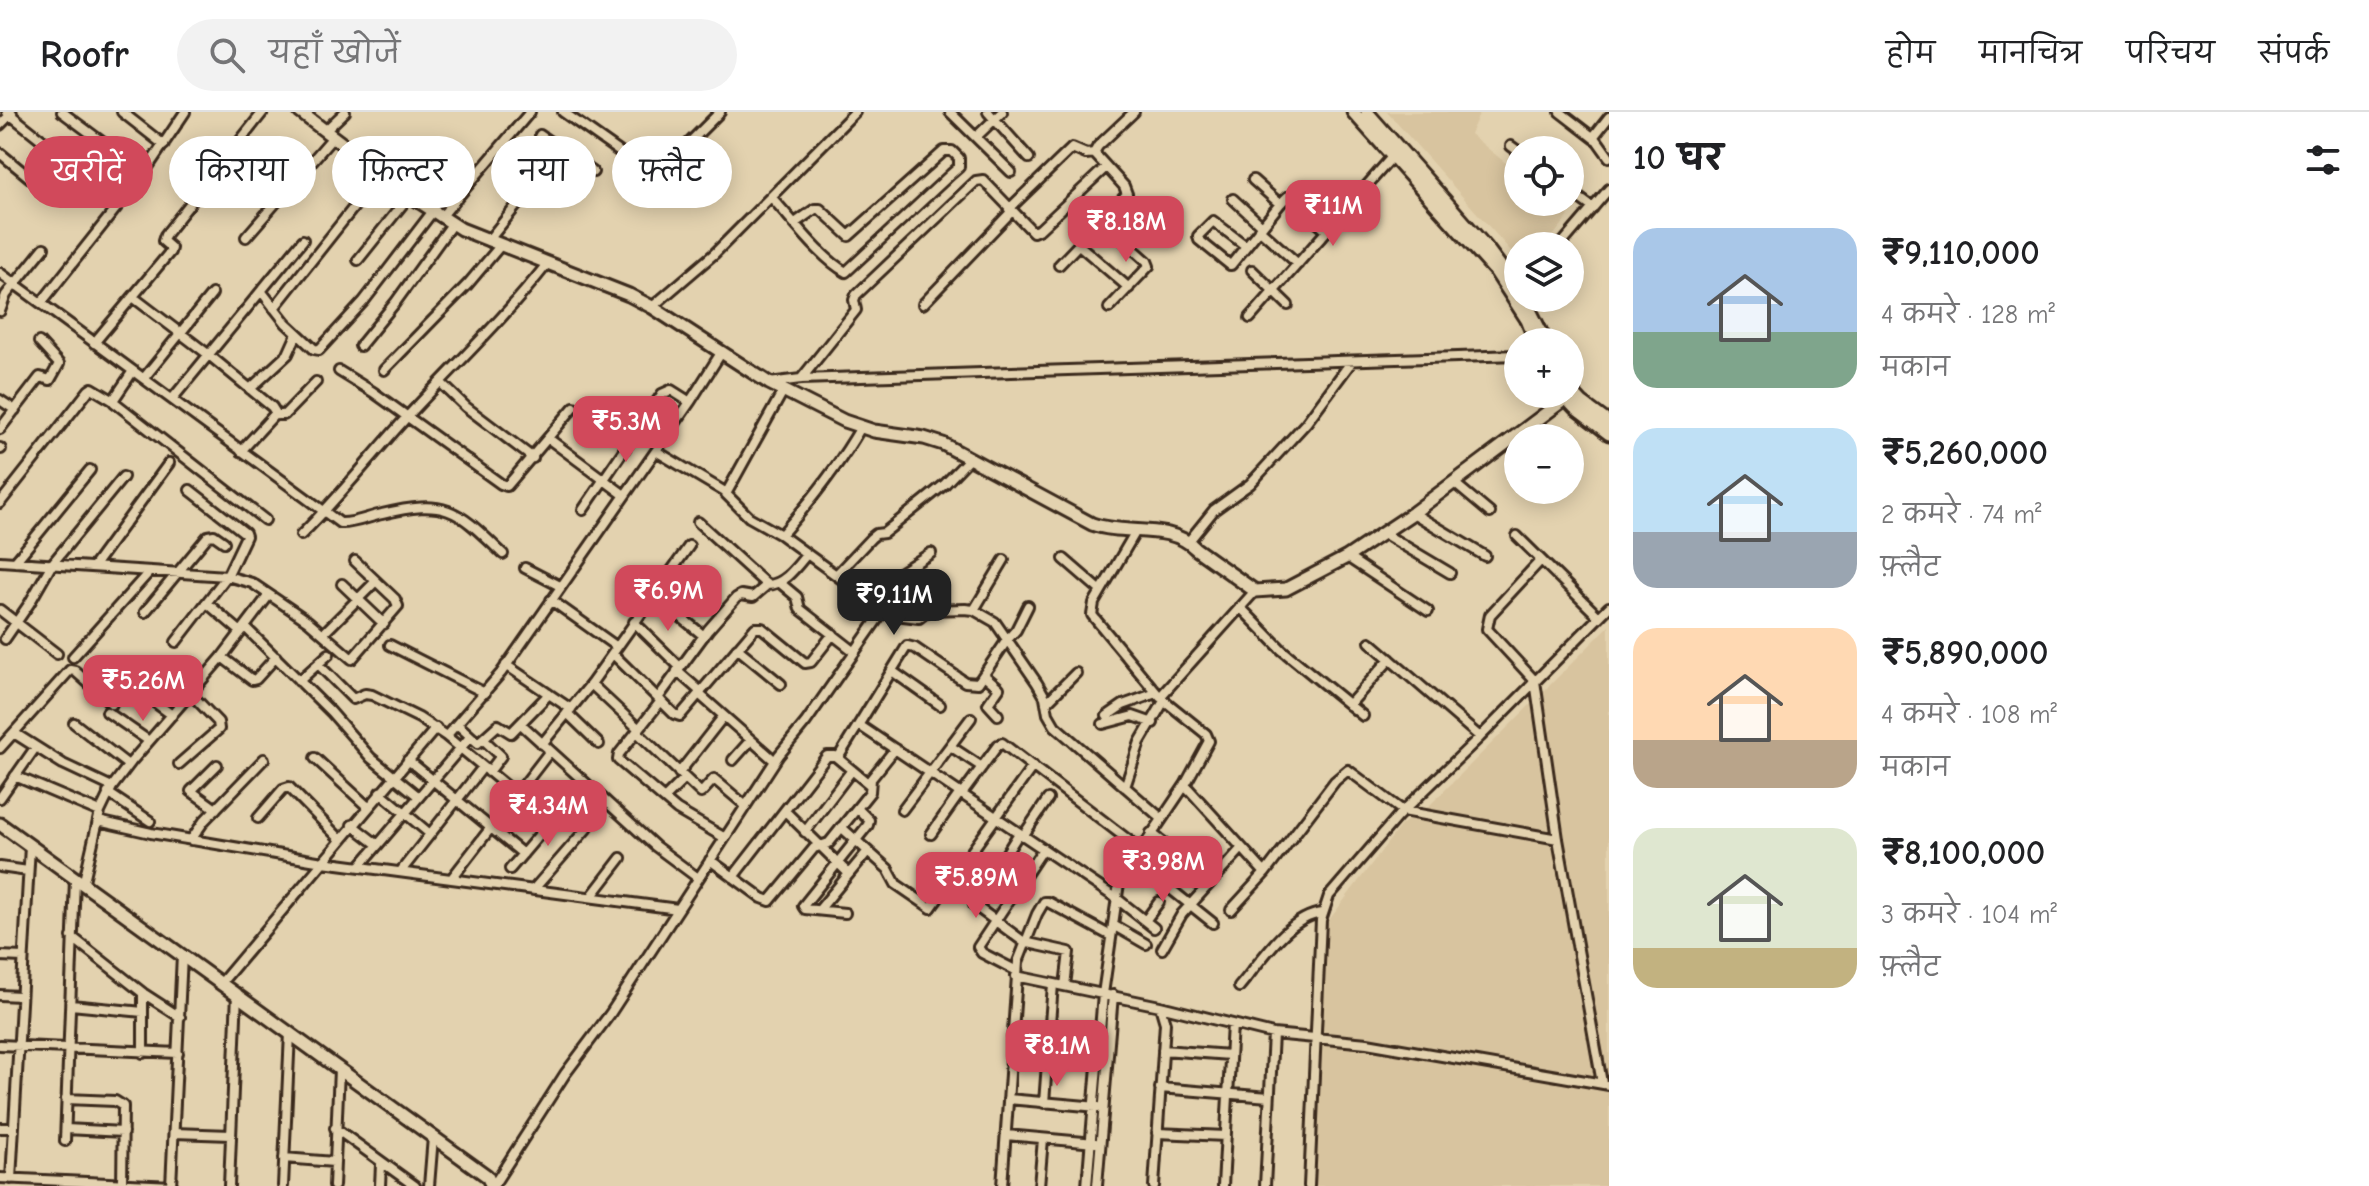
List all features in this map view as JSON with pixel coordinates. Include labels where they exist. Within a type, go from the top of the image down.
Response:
[{"type":"street","points":[[62,112],[94,136]]},
{"type":"street","points":[[122,112],[164,145]]},
{"type":"street","points":[[153,160],[185,112]]},
{"type":"street","points":[[94,343],[170,252],[171,248],[163,241],[165,235],[263,112]]},
{"type":"street","points":[[300,112],[332,136]]},
{"type":"street","points":[[246,237],[345,112]]},
{"type":"street","points":[[262,292],[297,334],[319,350],[442,218],[530,112]]},
{"type":"street","points":[[563,112],[655,177],[720,112]]},
{"type":"street","points":[[652,307],[714,254],[855,112]]},
{"type":"street","points":[[950,112],[1011,172]]},
{"type":"street","points":[[976,137],[991,116],[1002,112]]},
{"type":"street","points":[[1094,153],[1134,112]]},
{"type":"street","points":[[1353,112],[1392,157],[1416,176],[1486,247],[1504,271]]},
{"type":"street","points":[[1367,112],[1496,272],[1530,328]]},
{"type":"street","points":[[1560,112],[1595,139],[1609,157]]},
{"type":"street","points":[[0,125],[10,113],[38,136]]},
{"type":"street","points":[[991,116],[1029,158]]},
{"type":"street","points":[[1595,139],[1595,132],[1609,117]]},
{"type":"street","points":[[923,304],[1072,148],[1086,154],[1094,153]]},
{"type":"street","points":[[771,197],[795,223],[846,272],[959,167],[959,158],[952,151],[944,151],[849,236],[820,209],[815,209],[795,223]]},
{"type":"street","points":[[0,153],[24,173]]},
{"type":"street","points":[[1059,265],[1127,194],[1094,153]]},
{"type":"street","points":[[1250,318],[1392,157]]},
{"type":"street","points":[[801,379],[856,310],[856,295],[976,181],[983,180],[1031,232],[1036,231],[1106,167]]},
{"type":"street","points":[[1253,180],[1280,204]]},
{"type":"street","points":[[1572,232],[1609,189]]},
{"type":"street","points":[[1246,246],[1215,222],[1211,222],[1198,236],[1228,265],[1246,246],[1280,204],[1289,197],[1327,231]]},
{"type":"street","points":[[1233,199],[1298,264]]},
{"type":"street","points":[[1584,201],[1593,208]]},
{"type":"street","points":[[41,303],[115,208]]},
{"type":"street","points":[[274,308],[353,208]]},
{"type":"street","points":[[358,260],[400,208]]},
{"type":"street","points":[[428,208],[494,243],[607,285],[652,307],[769,383],[861,427],[933,440],[1092,524],[1160,532],[1189,541],[1255,591],[1286,589],[1347,557],[1413,513],[1548,408]]},
{"type":"street","points":[[384,370],[468,284],[518,208]]},
{"type":"street","points":[[360,346],[395,303],[442,218]]},
{"type":"street","points":[[1102,221],[1148,264],[1109,308]]},
{"type":"street","points":[[173,398],[303,240]]},
{"type":"street","points":[[1079,245],[1129,288]]},
{"type":"street","points":[[1,305],[44,248]]},
{"type":"street","points":[[301,535],[547,264]]},
{"type":"street","points":[[1252,270],[1288,305]]},
{"type":"street","points":[[0,273],[344,524],[392,511],[427,507],[448,509],[471,523],[503,554]]},
{"type":"street","points":[[144,378],[212,294]]},
{"type":"street","points":[[133,297],[209,355],[277,415],[284,415],[316,382]]},
{"type":"street","points":[[250,389],[288,354],[297,334]]},
{"type":"street","points":[[0,429],[40,377],[50,380],[59,368],[59,364],[39,342]]},
{"type":"street","points":[[446,736],[506,665],[721,353]]},
{"type":"street","points":[[769,383],[801,379],[1504,356]]},
{"type":"street","points":[[1189,541],[1214,510],[1250,484],[1306,423],[1352,361]]},
{"type":"street","points":[[114,401],[133,371]]},
{"type":"street","points":[[339,371],[504,486],[511,484],[574,407]]},
{"type":"street","points":[[440,382],[466,407],[533,458]]},
{"type":"street","points":[[0,503],[89,390],[94,389],[114,401],[265,520]]},
{"type":"street","points":[[583,510],[666,391],[671,390],[690,402]]},
{"type":"street","points":[[725,492],[783,391]]},
{"type":"street","points":[[0,400],[15,410]]},
{"type":"street","points":[[1584,404],[1609,423]]},
{"type":"street","points":[[1581,408],[1609,434]]},
{"type":"street","points":[[241,451],[277,415]]},
{"type":"street","points":[[781,535],[809,505],[861,427]]},
{"type":"street","points":[[549,439],[623,494]]},
{"type":"street","points":[[656,451],[725,492],[747,515],[781,535],[873,602],[880,613]]},
{"type":"street","points":[[836,575],[871,538],[884,533],[927,499],[969,459]]},
{"type":"street","points":[[93,567],[169,463]]},
{"type":"street","points":[[15,562],[90,470]]},
{"type":"street","points":[[5,639],[52,564],[123,477]]},
{"type":"street","points":[[1453,482],[1490,513]]},
{"type":"street","points":[[176,642],[227,576],[246,534],[190,490]]},
{"type":"street","points":[[1413,513],[1485,556]]},
{"type":"street","points":[[698,522],[767,585]]},
{"type":"street","points":[[1087,1186],[1095,1143],[1111,936],[1119,883],[1185,785],[1208,737],[1160,697],[1092,615],[1092,607],[1136,531]]},
{"type":"street","points":[[1383,533],[1450,573]]},
{"type":"street","points":[[145,612],[210,535],[224,542]]},
{"type":"street","points":[[1517,536],[1599,617]]},
{"type":"street","points":[[452,878],[517,794],[569,711],[689,546]]},
{"type":"street","points":[[873,602],[901,572],[931,553]]},
{"type":"street","points":[[725,838],[664,799],[618,760],[619,754],[679,669],[738,596],[753,597],[767,585],[779,582],[807,554]]},
{"type":"street","points":[[1347,557],[1428,611]]},
{"type":"street","points":[[1064,559],[1101,591]]},
{"type":"street","points":[[974,610],[1004,560]]},
{"type":"street","points":[[1043,849],[980,944],[979,951],[1017,973],[1273,1034],[1367,1043],[1606,1084],[1558,839],[1535,681],[1488,633],[1490,615],[1541,560]]},
{"type":"street","points":[[0,561],[227,576],[252,583],[352,659],[396,610],[398,603],[355,561]]},
{"type":"street","points":[[525,568],[560,586]]},
{"type":"street","points":[[73,657],[150,571]]},
{"type":"street","points":[[323,634],[376,581]]},
{"type":"street","points":[[779,582],[797,597],[800,609],[855,652]]},
{"type":"street","points":[[342,584],[384,624]]},
{"type":"street","points":[[1125,787],[1140,742],[1156,718],[1160,697],[1255,591]]},
{"type":"street","points":[[65,1141],[72,937],[79,882],[99,817],[110,790],[128,765],[222,657],[269,595]]},
{"type":"street","points":[[654,595],[704,636]]},
{"type":"street","points":[[551,600],[615,651],[660,700],[680,716],[753,629],[760,627],[802,662],[808,663],[833,634]]},
{"type":"street","points":[[207,603],[276,657],[338,719],[363,750],[419,797]]},
{"type":"street","points":[[838,758],[905,648],[911,646],[969,684],[978,683],[1016,630],[1028,606]]},
{"type":"street","points":[[1240,607],[1279,647],[1363,716]]},
{"type":"street","points":[[1309,1186],[1322,913],[1329,896],[1403,811],[1609,607]]},
{"type":"street","points":[[0,610],[57,654]]},
{"type":"street","points":[[880,613],[919,618],[929,610],[974,610],[999,625],[1037,683],[1055,726],[1161,818]]},
{"type":"street","points":[[0,824],[237,993],[494,1184],[565,1074],[610,1014],[775,761],[880,613]]},
{"type":"street","points":[[634,622],[723,717],[775,761]]},
{"type":"street","points":[[1370,642],[1480,737]]},
{"type":"street","points":[[390,645],[485,693]]},
{"type":"street","points":[[737,648],[781,684]]},
{"type":"street","points":[[299,681],[329,654]]},
{"type":"street","points":[[222,657],[254,680],[276,657]]},
{"type":"street","points":[[1349,705],[1390,659]]},
{"type":"street","points":[[318,664],[353,699],[368,694],[436,728],[550,822]]},
{"type":"street","points":[[506,665],[549,694],[599,744]]},
{"type":"street","points":[[0,748],[70,670],[75,671],[110,708],[149,741]]},
{"type":"street","points":[[892,671],[940,705]]},
{"type":"street","points":[[1046,703],[1076,673]]},
{"type":"street","points":[[984,675],[999,688],[988,704],[998,715]]},
{"type":"street","points":[[126,681],[172,715]]},
{"type":"street","points":[[591,684],[701,793],[714,779],[746,806]]},
{"type":"street","points":[[179,764],[219,729],[218,722],[191,694]]},
{"type":"street","points":[[457,724],[478,743],[498,725],[508,733],[521,724],[549,694]]},
{"type":"street","points":[[1156,718],[1133,716],[1105,720],[1123,705],[1160,697]]},
{"type":"street","points":[[664,799],[723,717]]},
{"type":"street","points":[[902,810],[971,718]]},
{"type":"street","points":[[74,723],[128,765]]},
{"type":"street","points":[[521,724],[655,846],[698,878]]},
{"type":"street","points":[[859,725],[1116,898],[1154,928]]},
{"type":"street","points":[[221,983],[436,728]]},
{"type":"street","points":[[14,733],[110,790],[150,821]]},
{"type":"street","points":[[360,866],[470,737]]},
{"type":"street","points":[[401,871],[456,800],[501,756],[484,740]]},
{"type":"street","points":[[733,760],[750,741]]},
{"type":"street","points":[[931,834],[1000,743],[1140,849]]},
{"type":"street","points":[[950,746],[982,767]]},
{"type":"street","points":[[0,798],[35,748]]},
{"type":"street","points":[[710,860],[770,901],[811,851],[829,843],[870,792],[871,779],[895,749]]},
{"type":"street","points":[[733,877],[827,756],[833,754],[870,785]]},
{"type":"street","points":[[315,758],[368,807]]},
{"type":"street","points":[[191,840],[264,759]]},
{"type":"street","points":[[408,760],[523,854]]},
{"type":"street","points":[[216,809],[191,791],[217,765]]},
{"type":"street","points":[[841,827],[888,869],[896,884],[931,908],[1033,766]]},
{"type":"street","points":[[805,832],[852,770]]},
{"type":"street","points":[[1231,910],[1265,873],[1344,771],[1351,771],[1403,811],[1558,839]]},
{"type":"street","points":[[15,776],[99,817],[191,840],[323,862],[678,909]]},
{"type":"street","points":[[1185,785],[1265,873]]},
{"type":"street","points":[[258,818],[283,789],[289,787],[340,839]]},
{"type":"street","points":[[380,792],[430,834]]},
{"type":"street","points":[[1048,799],[974,902],[976,907],[1024,942],[1069,952],[1065,986]]},
{"type":"street","points":[[510,869],[568,801]]},
{"type":"street","points":[[845,913],[805,909],[803,906],[869,822],[857,808]]},
{"type":"street","points":[[785,811],[849,874]]},
{"type":"street","points":[[352,825],[378,845]]},
{"type":"street","points":[[533,890],[588,827]]},
{"type":"street","points":[[1151,833],[1187,860]]},
{"type":"street","points":[[11,1179],[30,846]]},
{"type":"street","points":[[1162,949],[1178,920],[1241,849]]},
{"type":"street","points":[[819,910],[868,851]]},
{"type":"street","points":[[591,897],[621,858]]},
{"type":"street","points":[[1133,859],[1213,923]]},
{"type":"street","points":[[0,867],[28,871]]},
{"type":"street","points":[[1002,1186],[1017,973],[1024,942],[1042,905],[1048,902],[1111,936]]},
{"type":"street","points":[[1145,921],[1159,902]]},
{"type":"street","points":[[1239,987],[1289,930],[1312,915],[1322,913]]},
{"type":"street","points":[[1113,925],[1146,944]]},
{"type":"street","points":[[72,937],[143,993],[180,1017]]},
{"type":"street","points":[[0,1178],[172,1186],[182,955]]},
{"type":"street","points":[[0,956],[23,957]]},
{"type":"street","points":[[1044,1103],[1053,984]]},
{"type":"street","points":[[143,993],[143,1053]]},
{"type":"street","points":[[229,1186],[237,993]]},
{"type":"street","points":[[0,995],[20,996]]},
{"type":"street","points":[[71,1005],[143,1012]]},
{"type":"street","points":[[1154,1186],[1165,1023],[1160,1006]]},
{"type":"street","points":[[1223,1186],[1232,1024]]},
{"type":"street","points":[[283,1186],[290,1033]]},
{"type":"street","points":[[1265,1186],[1273,1034]]},
{"type":"street","points":[[0,1045],[178,1053]]},
{"type":"street","points":[[1163,1050],[1230,1055]]},
{"type":"street","points":[[334,1186],[339,1069]]},
{"type":"street","points":[[1160,1088],[1269,1097]]},
{"type":"street","points":[[66,1099],[120,1103],[124,1112],[122,1184]]},
{"type":"street","points":[[1008,1099],[1098,1107]]},
{"type":"street","points":[[0,1128],[13,1128]]},
{"type":"street","points":[[335,1128],[415,1186]]},
{"type":"street","points":[[66,1129],[123,1132]]},
{"type":"street","points":[[174,1133],[231,1135]]},
{"type":"street","points":[[1157,1133],[1226,1136]]},
{"type":"street","points":[[1006,1135],[1095,1143]]},
{"type":"street","points":[[429,1186],[433,1137]]},
{"type":"street","points":[[1039,1186],[1043,1139]]},
{"type":"street","points":[[1095,1143],[1097,1186]]},
{"type":"street","points":[[284,1158],[334,1162]]},
{"type":"street","points":[[380,1186],[381,1164]]},
{"type":"shaded area","points":[[1387,112],[1480,112],[1470,134],[1504,162],[1504,216],[1569,216],[1556,232],[1504,232],[1504,243]]},
{"type":"shaded area","points":[[1609,626],[1609,1186],[1312,1186],[1323,928],[1401,825],[1428,807]]}]
